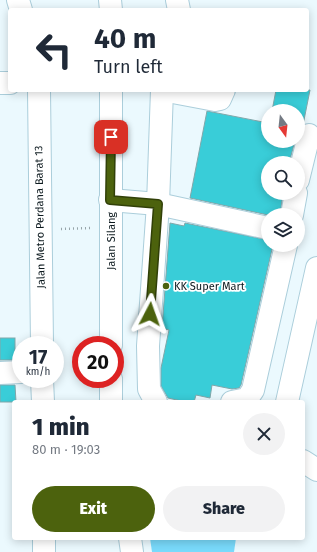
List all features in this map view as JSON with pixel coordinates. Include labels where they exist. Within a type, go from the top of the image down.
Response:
[{"type":"street","name":"Jalan Metro Perdana Barat 13","points":[[39,92],[42,336]]},
{"type":"street","name":"Jalan Silang","points":[[111,92],[111,336]]},
{"type":"street","points":[[155,400],[149,389],[148,346],[158,204],[162,92]]},
{"type":"street","points":[[173,92],[215,100],[220,99],[223,92]]},
{"type":"street","points":[[304,156],[309,135]]},
{"type":"street","points":[[110,200],[158,204],[261,226]]},
{"type":"street","points":[[242,400],[247,399],[253,390],[284,252]]},
{"type":"street","points":[[288,400],[317,268]]},
{"type":"street","points":[[0,373],[12,372]]},
{"type":"street","points":[[42,388],[43,400]]},
{"type":"street","points":[[111,388],[111,400]]},
{"type":"street","points":[[305,462],[317,470]]},
{"type":"street","points":[[44,540],[44,552]]},
{"type":"street","points":[[130,540],[132,552]]},
{"type":"path","points":[[41,230],[111,228]]},
{"type":"shaded area","points":[[150,540],[236,540],[234,552],[152,552]]},
{"type":"building","points":[[310,90],[305,115],[305,104],[273,104],[276,92],[309,92]]},
{"type":"building","points":[[207,111],[261,122],[261,148],[293,148],[291,156],[261,156],[261,200],[282,200],[281,208],[261,208],[261,213],[190,198]]},
{"type":"building","points":[[170,223],[184,226],[185,223],[261,239],[261,252],[271,252],[241,385],[239,388],[232,389],[212,385],[210,398],[196,395],[195,400],[177,400],[168,398],[161,386],[161,368],[169,330],[162,328]]},
{"type":"building","points":[[0,338],[12,338],[12,360],[0,360]]},
{"type":"building","points":[[0,385],[12,385],[12,388],[15,388],[16,400],[12,400],[12,402],[0,402]]},
{"type":"place","name":"KK Super Mart","points":[[166,286]]},
{"type":"route","points":[[111,137],[110,200],[158,204],[150,314]]}]
